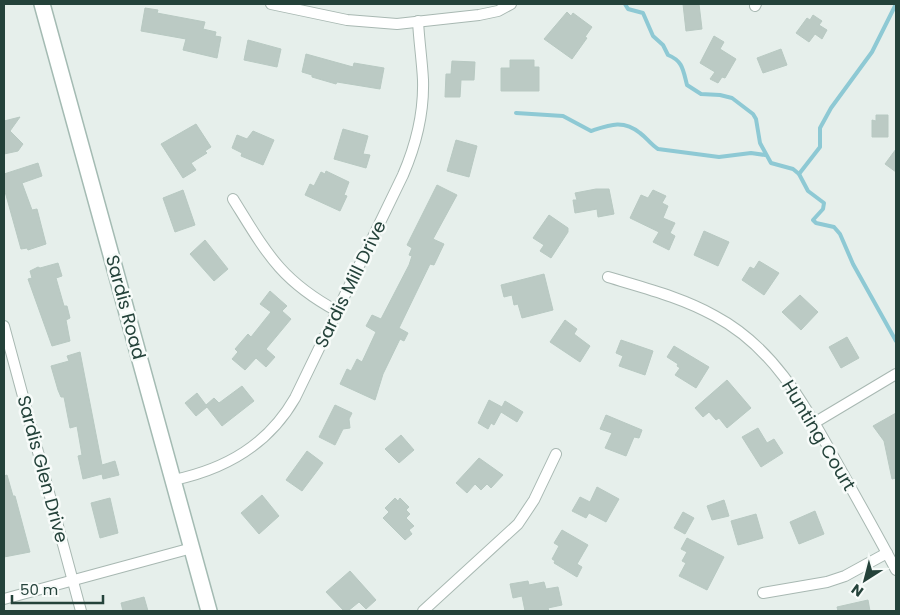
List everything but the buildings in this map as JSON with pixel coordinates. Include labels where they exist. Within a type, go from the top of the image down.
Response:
[{"type":"main road","name":"Sardis Road","points":[[42,4],[209,611]]},
{"type":"street","points":[[271,4],[370,23],[397,24],[479,15],[498,11],[511,4]]},
{"type":"street","name":"Sardis Mill Drive","points":[[174,480],[215,469],[253,448],[276,426],[295,398],[403,175],[414,146],[419,128],[423,80],[418,21]]},
{"type":"street","points":[[232,199],[267,253],[286,277],[309,295],[338,311]]},
{"type":"street","name":"Hunting Court","points":[[608,277],[688,302],[716,316],[752,340],[790,383],[896,570]]},
{"type":"street","name":"Sardis Glen Drive","points":[[4,326],[81,611]]},
{"type":"street","points":[[814,423],[896,374]]},
{"type":"street","points":[[423,611],[518,524],[534,500],[556,454]]},
{"type":"street","points":[[4,599],[192,548]]},
{"type":"street","points":[[763,594],[827,582],[845,576],[887,553]]},
{"type":"waterway","points":[[625,4],[628,9],[643,13],[653,36],[663,45],[668,55],[680,63],[687,85],[701,94],[732,98],[753,114],[756,119],[760,143],[771,163],[793,169],[799,174],[808,191],[824,203],[823,209],[813,220],[816,223],[834,227],[840,234],[853,264],[896,341]]},
{"type":"waterway","points":[[799,174],[820,147],[820,128],[831,108],[872,52],[896,4]]},
{"type":"waterway","points":[[516,113],[563,116],[591,131],[610,125],[628,126],[640,133],[658,149],[719,157],[751,153],[765,155]]}]
